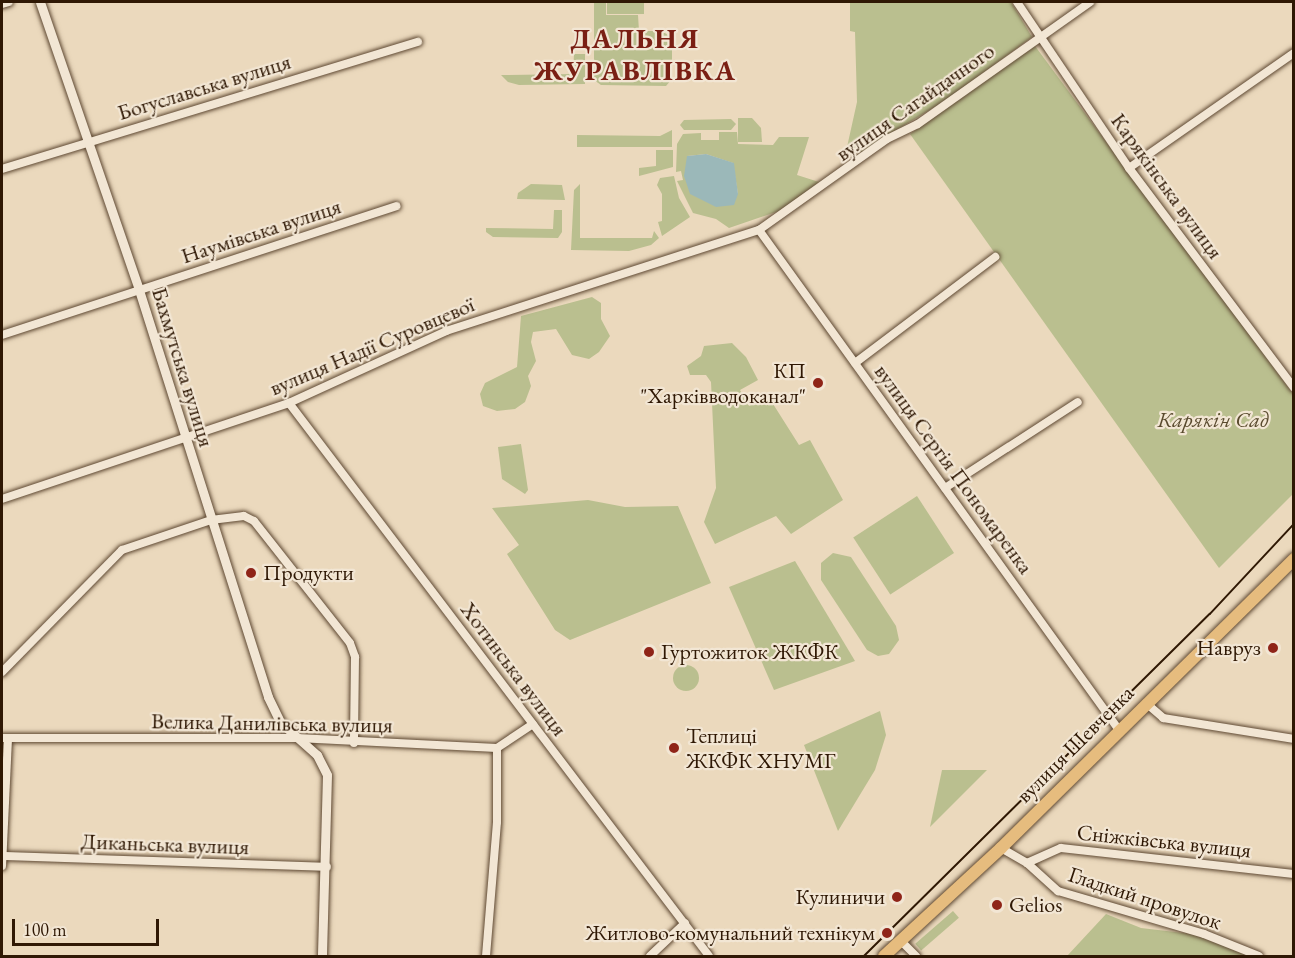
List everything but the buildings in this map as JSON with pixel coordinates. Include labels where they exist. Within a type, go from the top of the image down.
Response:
[{"type":"main road","name":"вулиця Шевченка","points":[[884,957],[1001,848],[1293,559]]},
{"type":"street","points":[[2,4],[9,2]]},
{"type":"street","name":"Бахмутська вулиця","points":[[40,2],[139,290],[184,438],[268,697],[280,722],[317,755],[327,775],[327,867],[322,957]]},
{"type":"street","name":"Карякінська вулиця","points":[[1017,2],[1129,168],[1293,388]]},
{"type":"street","name":"вулиця Сагайдачного","points":[[759,230],[1090,2]]},
{"type":"street","name":"Богуславська вулиця","points":[[2,169],[88,140],[418,42]]},
{"type":"street","points":[[1129,168],[1293,53]]},
{"type":"street","name":"Наумівська вулиця","points":[[2,336],[396,206]]},
{"type":"street","name":"вулиця Сергія Пономаренка","points":[[759,230],[1119,730]]},
{"type":"street","name":"вулиця Надії Суровцевої","points":[[2,499],[289,403],[446,330],[759,230]]},
{"type":"street","points":[[855,363],[995,257]]},
{"type":"street","points":[[945,488],[1078,402]]},
{"type":"street","name":"Хотинська вулиця","points":[[289,403],[709,957]]},
{"type":"street","points":[[2,672],[122,550],[211,520],[244,516],[254,521],[350,644],[355,657],[354,743]]},
{"type":"street","points":[[1146,703],[1163,718],[1293,740]]},
{"type":"street","points":[[486,957],[497,822],[497,748],[533,724]]},
{"type":"street","points":[[2,866],[5,738]]},
{"type":"street","name":"Велика Данилівська вулиця","points":[[5,738],[297,738],[354,743],[497,748]]},
{"type":"street","points":[[1001,848],[1027,863]]},
{"type":"street","name":"Сніжківська вулиця","points":[[1027,863],[1061,848],[1107,850],[1293,874]]},
{"type":"street","name":"Диканьська вулиця","points":[[2,856],[327,867]]},
{"type":"street","name":"Гладкий провулок","points":[[1027,863],[1058,891],[1204,934],[1259,957]]},
{"type":"street","points":[[650,957],[685,923]]},
{"type":"street","points":[[900,940],[916,957]]},
{"type":"green space","points":[[594,2],[606,2],[606,15],[638,15],[639,31],[662,31],[672,38],[672,79],[666,86],[601,85],[594,80]]},
{"type":"green space","points":[[607,2],[644,2],[644,14],[607,14]]},
{"type":"green space","points":[[850,2],[1011,2],[1032,37],[943,102],[876,142],[866,154],[847,147],[857,102],[855,32],[850,31]]},
{"type":"green space","name":"Карякін Сад","points":[[1035,46],[1293,394],[1293,494],[1219,568],[910,134]]},
{"type":"green space","points":[[574,54],[585,54],[585,84],[519,85],[508,82],[501,75],[573,74]]},
{"type":"green space","points":[[738,118],[752,118],[761,128],[762,142],[738,142]]},
{"type":"green space","points":[[731,119],[736,124],[731,130],[684,130],[680,125],[684,120]]},
{"type":"green space","points":[[672,130],[672,147],[577,147],[577,135],[660,136]]},
{"type":"green space","points":[[719,132],[737,132],[738,144],[773,145],[779,137],[809,137],[797,175],[819,182],[782,210],[729,228],[716,219],[693,213],[677,181],[683,180],[681,171],[676,172],[677,144],[683,134],[701,133],[701,140],[719,140]],"holes":[[[706,154],[733,163],[738,194],[687,156]]]},
{"type":"green space","points":[[656,150],[673,150],[673,167],[639,176],[639,168],[656,166]]},
{"type":"green space","points":[[674,176],[679,198],[690,217],[662,236],[658,222],[662,221],[662,194],[657,185],[660,178]]},
{"type":"green space","points":[[531,184],[562,185],[565,200],[517,199],[518,193]]},
{"type":"green space","points":[[580,184],[580,238],[652,238],[654,231],[659,238],[651,245],[629,251],[571,250],[574,190]]},
{"type":"green space","points":[[554,210],[562,210],[562,232],[558,238],[493,237],[486,232],[486,228],[553,229]]},
{"type":"green space","points":[[592,297],[601,303],[601,319],[610,336],[599,352],[589,359],[572,355],[556,329],[533,332],[531,342],[536,361],[528,376],[531,386],[525,402],[515,409],[497,411],[483,406],[480,394],[485,383],[517,367],[521,316]]},
{"type":"green space","points":[[732,343],[746,357],[758,380],[740,390],[749,406],[768,396],[799,445],[810,440],[843,500],[791,534],[776,516],[715,544],[704,522],[716,488],[711,382],[706,375],[690,375],[687,366],[701,356],[704,346]]},
{"type":"green space","points":[[521,444],[528,490],[525,494],[502,479],[498,447]]},
{"type":"green space","points":[[917,496],[954,553],[890,594],[853,537]]},
{"type":"green space","points":[[588,500],[625,507],[678,506],[711,583],[570,640],[555,630],[507,554],[519,545],[492,508]]},
{"type":"green space","points":[[833,553],[851,557],[896,626],[899,640],[889,654],[878,656],[867,650],[821,580],[821,563]]},
{"type":"green space","points":[[795,561],[855,661],[774,690],[729,587]]},
{"type":"green space","points":[[686,665],[695,669],[699,678],[695,687],[686,691],[677,687],[673,678],[677,669]]},
{"type":"green space","points":[[880,711],[886,735],[875,770],[838,831],[804,745]]},
{"type":"green space","points":[[942,770],[987,770],[930,827]]},
{"type":"green space","points":[[953,911],[959,918],[921,951],[915,944]]},
{"type":"green space","points":[[1106,914],[1141,928],[1192,934],[1249,956],[1067,956]]},
{"type":"water","points":[[706,154],[734,163],[738,194],[734,205],[716,207],[690,194],[684,176],[687,156]]},
{"type":"tram line","points":[[864,956],[1210,614],[1294,524]]},
{"type":"place","name":"КП \"Харківводоканал\"","points":[[818,383]]},
{"type":"place","name":"Продукти","points":[[251,573]]},
{"type":"place","name":"Навруз","points":[[1273,648]]},
{"type":"place","name":"Гуртожиток ЖКФК","points":[[649,652]]},
{"type":"place","name":"Теплиці ЖКФК ХНУМГ","points":[[674,748]]},
{"type":"place","name":"Кулиничи","points":[[897,897]]},
{"type":"place","name":"Gelios","points":[[997,905]]},
{"type":"place","name":"Житлово-комунальний технікум","points":[[887,933]]},
{"type":"district","name":"ДАЛЬНЯ ЖУРАВЛІВКА","points":[[635,54]]}]
